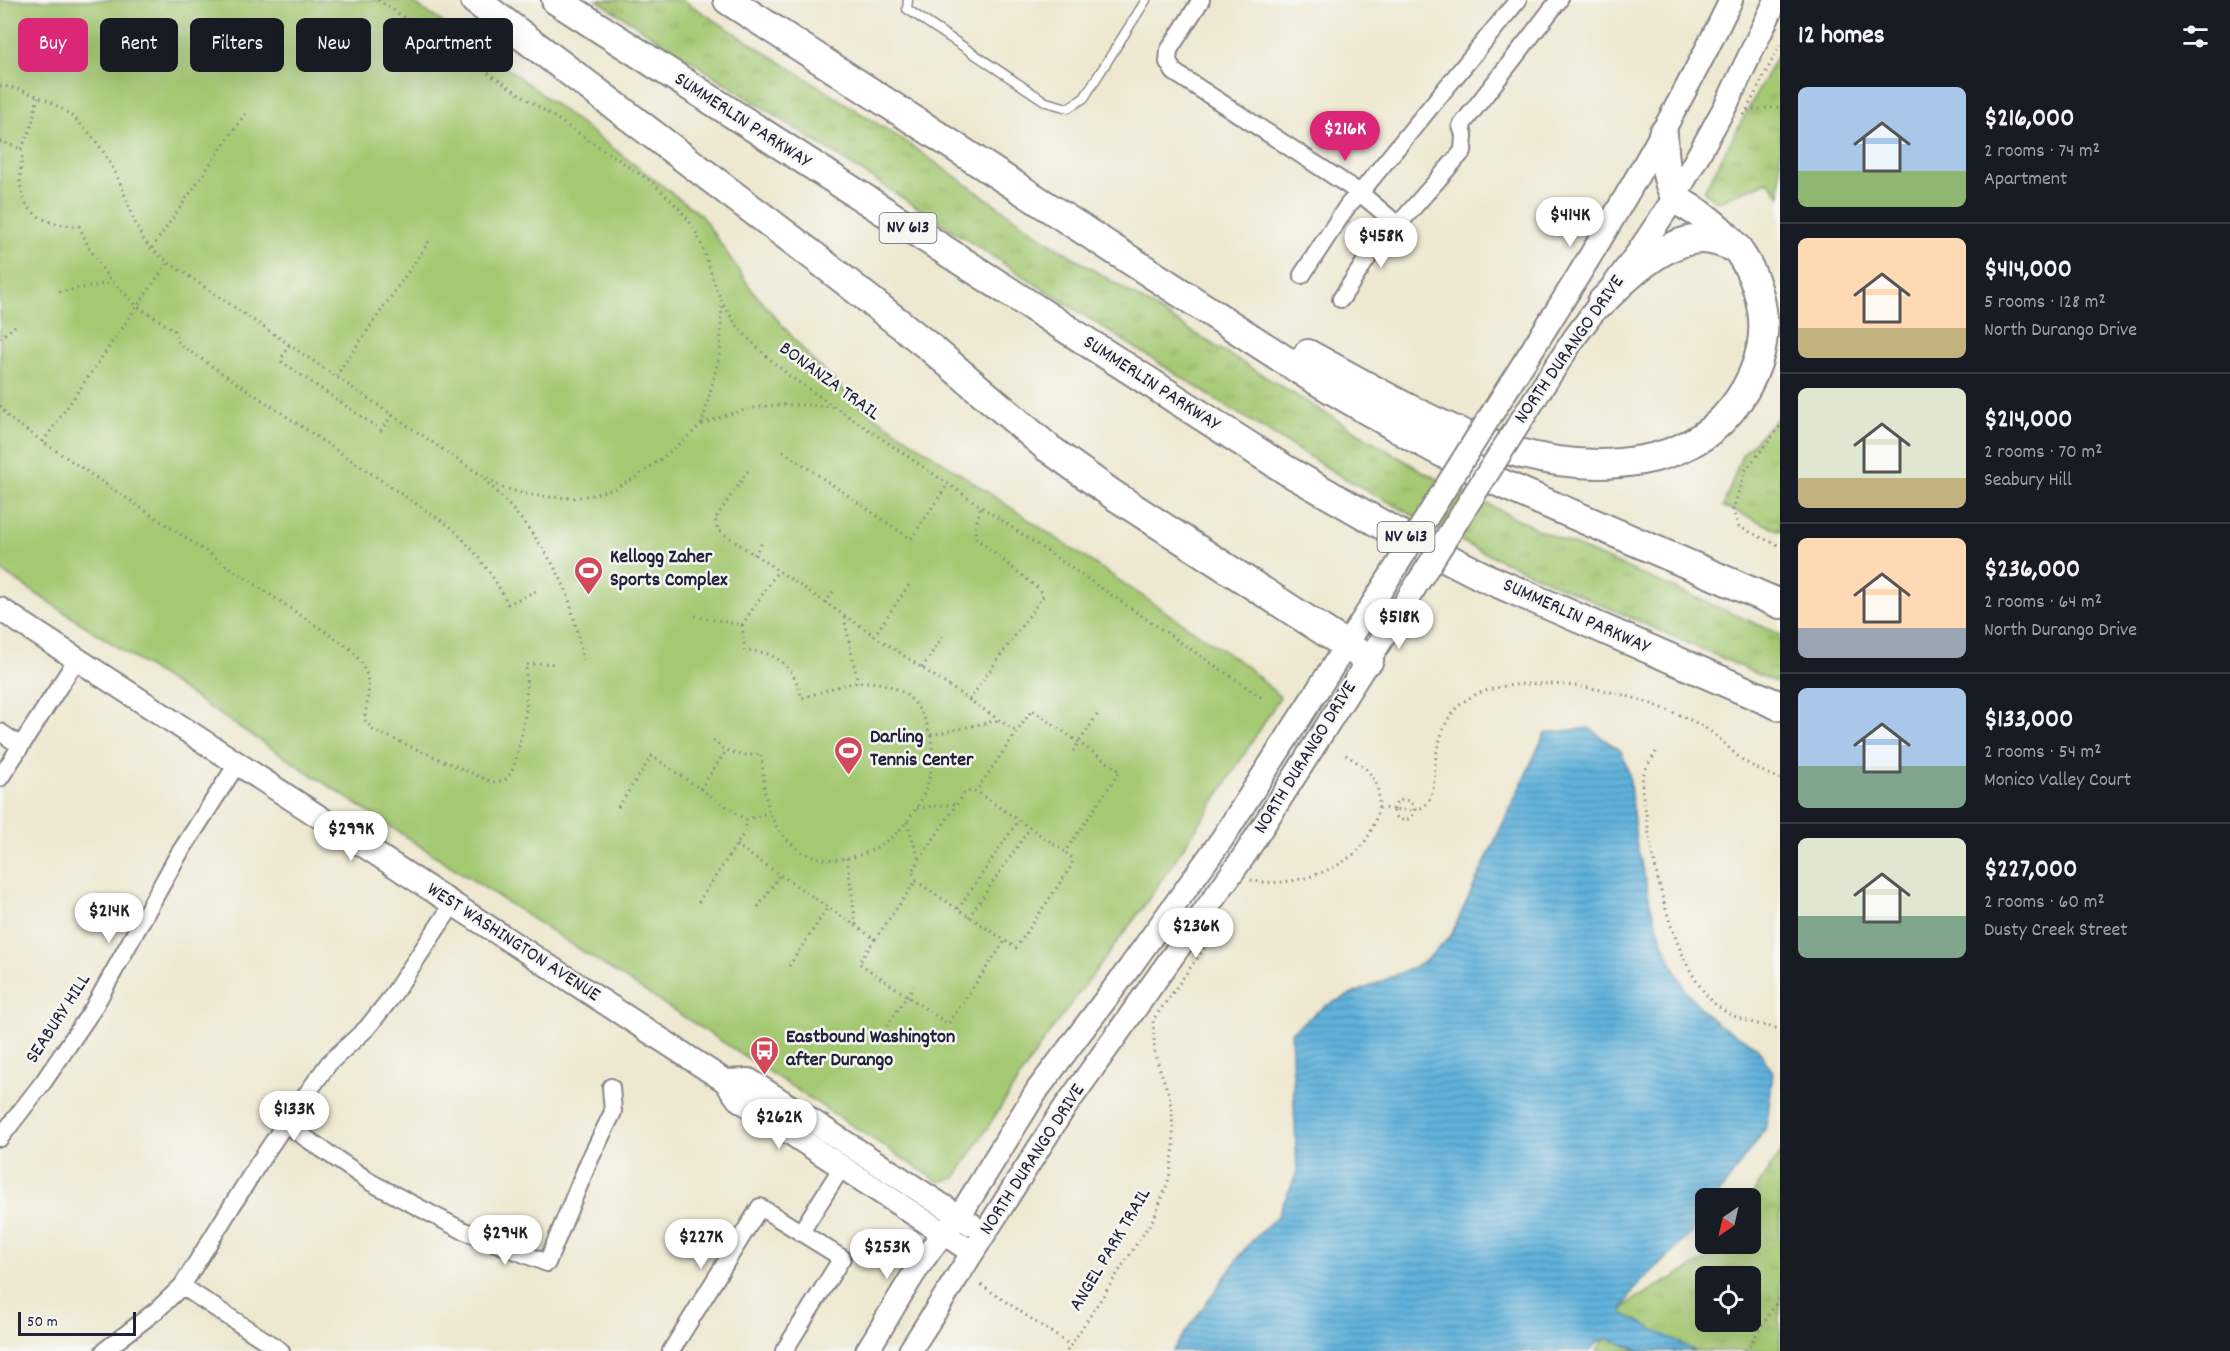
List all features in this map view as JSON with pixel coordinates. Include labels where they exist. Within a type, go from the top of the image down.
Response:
[{"type":"highway","points":[[475,0],[815,257],[932,349],[1048,448],[1112,494],[1358,653]]},
{"type":"highway","name":"SUMMERLIN PARKWAY","points":[[556,0],[1286,470],[1340,502],[1484,577],[1780,706]]},
{"type":"highway","points":[[728,0],[1314,379],[1411,436],[1498,482],[1780,604]]},
{"type":"highway","points":[[1113,250],[1413,411],[1452,429],[1530,456],[1596,465],[1632,462],[1676,451],[1695,442],[1726,416],[1742,395],[1755,370],[1763,328],[1760,298],[1750,270],[1737,249],[1726,234],[1713,223],[1675,197],[1669,177],[1663,134]]},
{"type":"highway","points":[[1602,302],[1626,277],[1644,263],[1684,243],[1705,239],[1737,249]]},
{"type":"main road","name":"NORTH DURANGO DRIVE","points":[[910,1351],[1063,1110],[1244,856],[1358,653],[1372,605],[1663,134],[1731,0]]},
{"type":"main road","name":"NORTH DURANGO DRIVE","points":[[867,1351],[943,1233],[959,1217],[1038,1089],[1130,967],[1358,653],[1396,617],[1575,337],[1675,197],[1726,105],[1776,0]]},
{"type":"main road","name":"WEST WASHINGTON AVENUE","points":[[0,609],[725,1081],[738,1099],[972,1252]]},
{"type":"main road","name":"WEST WASHINGTON AVENUE","points":[[725,1081],[749,1080],[985,1233]]},
{"type":"street","points":[[1201,0],[1169,50],[1168,62],[1174,72],[1360,193],[1398,225],[1463,151],[1464,135],[1461,126],[1559,0]]},
{"type":"street","points":[[1302,275],[1348,205],[1518,0]]},
{"type":"street","points":[[1341,299],[1392,220]]},
{"type":"street","points":[[0,778],[77,659]]},
{"type":"street","points":[[0,732],[21,746]]},
{"type":"street","name":"SEABURY HILL","points":[[0,1138],[44,1081],[93,1009],[177,858],[237,764]]},
{"type":"street","points":[[104,1351],[158,1310],[182,1286],[285,1124],[329,1063],[367,1028],[390,999],[453,904]]},
{"type":"street","points":[[285,1124],[372,1183],[462,1230],[547,1263],[589,1161],[613,1112],[611,1087]]},
{"type":"street","points":[[801,1232],[842,1167]]},
{"type":"street","points":[[671,1351],[760,1207],[842,1258],[784,1351]]},
{"type":"street","points":[[182,1286],[281,1351]]},
{"type":"lane","points":[[908,0],[907,9],[1046,102],[1068,108],[1084,98],[1146,0]]},
{"type":"path","name":"BONANZA TRAIL","points":[[378,0],[652,182],[692,226],[723,302],[738,326],[791,377],[1261,697]]},
{"type":"path","points":[[0,86],[57,105],[78,120],[96,140],[110,162],[138,229],[152,249],[168,262],[481,475],[501,486],[525,494],[572,498],[592,495],[613,489],[633,479],[665,456],[702,424],[725,415],[769,404],[794,403],[834,407]]},
{"type":"path","points":[[38,97],[31,128],[21,149],[23,154],[20,174],[23,199],[39,217],[52,224],[80,226],[89,248],[113,283],[137,306],[174,330],[179,344],[452,528],[492,573],[508,604],[538,590]]},
{"type":"path","points":[[1747,110],[1780,108]]},
{"type":"path","points":[[152,249],[244,114]]},
{"type":"path","points":[[0,141],[21,149]]},
{"type":"path","points":[[336,376],[430,240]]},
{"type":"path","points":[[43,442],[168,262]]},
{"type":"path","points":[[59,292],[113,283]]},
{"type":"path","points":[[702,424],[720,354],[723,302]]},
{"type":"path","points":[[0,338],[15,327]]},
{"type":"path","points":[[289,345],[282,357],[282,362],[381,430],[393,414]]},
{"type":"path","points":[[0,405],[9,418],[43,442],[348,647],[359,658],[366,670],[369,693],[364,719],[372,730],[492,782],[500,782],[507,778],[511,771],[522,729],[526,706],[526,665],[557,664]]},
{"type":"path","points":[[1780,426],[1745,471],[1733,510],[1740,527],[1780,546]]},
{"type":"path","points":[[783,452],[911,539],[948,484]]},
{"type":"path","points":[[748,471],[716,519],[718,530],[1017,732]]},
{"type":"path","points":[[481,475],[522,519],[550,560],[565,589],[583,660]]},
{"type":"path","points":[[969,699],[1042,596],[1040,590],[976,538],[975,528],[981,506]]},
{"type":"path","points":[[754,555],[763,541]]},
{"type":"path","points":[[713,740],[726,750],[740,755],[761,754],[769,812],[785,838],[794,846],[818,859],[858,856],[883,844],[896,834],[917,808],[930,776],[933,759],[931,735],[921,712],[904,692],[882,684],[858,683],[802,698],[794,674],[779,660],[763,653],[746,651],[742,625],[778,571]]},
{"type":"path","points":[[874,636],[911,582]]},
{"type":"path","points":[[825,603],[834,590]]},
{"type":"path","points":[[844,615],[858,683]]},
{"type":"path","points":[[696,616],[742,625]]},
{"type":"path","points":[[922,668],[943,636]]},
{"type":"path","points":[[1378,808],[1414,810],[1422,808],[1430,797],[1434,783],[1436,754],[1442,734],[1449,717],[1461,704],[1487,690],[1546,684],[1582,686],[1644,701],[1704,728],[1749,764],[1780,779]]},
{"type":"path","points":[[976,791],[1032,710],[1079,742],[1120,771],[1065,852]]},
{"type":"path","points":[[1073,751],[1098,714]]},
{"type":"path","points":[[931,735],[999,720]]},
{"type":"path","points":[[700,789],[726,750]]},
{"type":"path","points":[[1656,752],[1643,777],[1644,801],[1649,839],[1663,895],[1680,948],[1698,984],[1726,1013],[1759,1025],[1780,1029]]},
{"type":"path","points":[[1251,880],[1279,884],[1298,880],[1323,871],[1360,848],[1370,834],[1380,798],[1377,786],[1367,770],[1346,754]]},
{"type":"path","points":[[618,807],[652,756],[746,820]]},
{"type":"path","points":[[976,791],[1072,858],[1072,865],[1016,948],[916,880],[912,871],[957,804],[965,792],[976,791]]},
{"type":"path","points":[[1404,800],[1412,804],[1414,810],[1410,818],[1404,820],[1398,817],[1394,808],[1397,802],[1404,800]]},
{"type":"path","points":[[917,808],[957,804]]},
{"type":"path","points":[[746,820],[769,812]]},
{"type":"path","points":[[698,903],[746,830],[746,820]]},
{"type":"path","points":[[958,909],[1018,820]]},
{"type":"path","points":[[907,822],[919,860]]},
{"type":"path","points":[[969,917],[1030,828]]},
{"type":"path","points":[[736,845],[876,939]]},
{"type":"path","points":[[847,858],[856,926]]},
{"type":"path","points":[[758,907],[780,875]]},
{"type":"path","points":[[916,880],[859,963],[907,996],[948,1024],[1005,941]]},
{"type":"path","points":[[789,966],[828,907]]},
{"type":"path","points":[[887,1026],[914,986]]},
{"type":"path","name":"ANGEL PARK TRAIL","points":[[1067,1351],[1155,1216],[1169,1179],[1174,1147],[1173,1120],[1169,1095],[1155,1055],[1153,1020]]},
{"type":"path","points":[[981,1285],[1070,1345]]},
{"type":"path","points":[[1746,1351],[1780,1298]]},
{"type":"green space","name":"Kellogg Zaher Sports Complex","points":[[0,0],[409,0],[436,18],[383,18],[383,72],[512,72],[701,215],[752,290],[813,361],[864,409],[1245,665],[1280,697],[1220,793],[1144,906],[1044,1040],[955,1178],[939,1182],[443,861],[0,570]]},
{"type":"green space","points":[[597,0],[683,0],[903,140],[1049,242],[1420,470],[1539,530],[1780,634],[1780,684],[1476,549],[1344,478],[1223,404]]},
{"type":"green space","points":[[1780,50],[1780,196],[1769,181],[1716,202],[1704,191]]},
{"type":"green space","points":[[1780,415],[1780,531],[1723,507],[1742,455]]},
{"type":"green space","points":[[1780,1153],[1780,1351],[1597,1351],[1622,1310],[1631,1301],[1713,1254],[1761,1254],[1761,1188],[1757,1188]]},
{"type":"water","points":[[1589,728],[1622,752],[1629,774],[1636,841],[1652,910],[1667,953],[1686,991],[1703,1011],[1719,1025],[1756,1046],[1773,1072],[1767,1126],[1723,1188],[1695,1188],[1695,1229],[1634,1289],[1622,1310],[1624,1314],[1695,1351],[1639,1351],[1609,1339],[1599,1341],[1590,1351],[1172,1351],[1247,1246],[1278,1215],[1297,1173],[1291,1032],[1325,1006],[1423,963],[1450,937],[1545,733]]},
{"type":"place","name":"Kellogg Zaher Sports Complex","points":[[589,596]]},
{"type":"place","name":"Darling Tennis Center","points":[[849,776]]},
{"type":"place","name":"Eastbound Washington after Durango","points":[[765,1076]]}]
